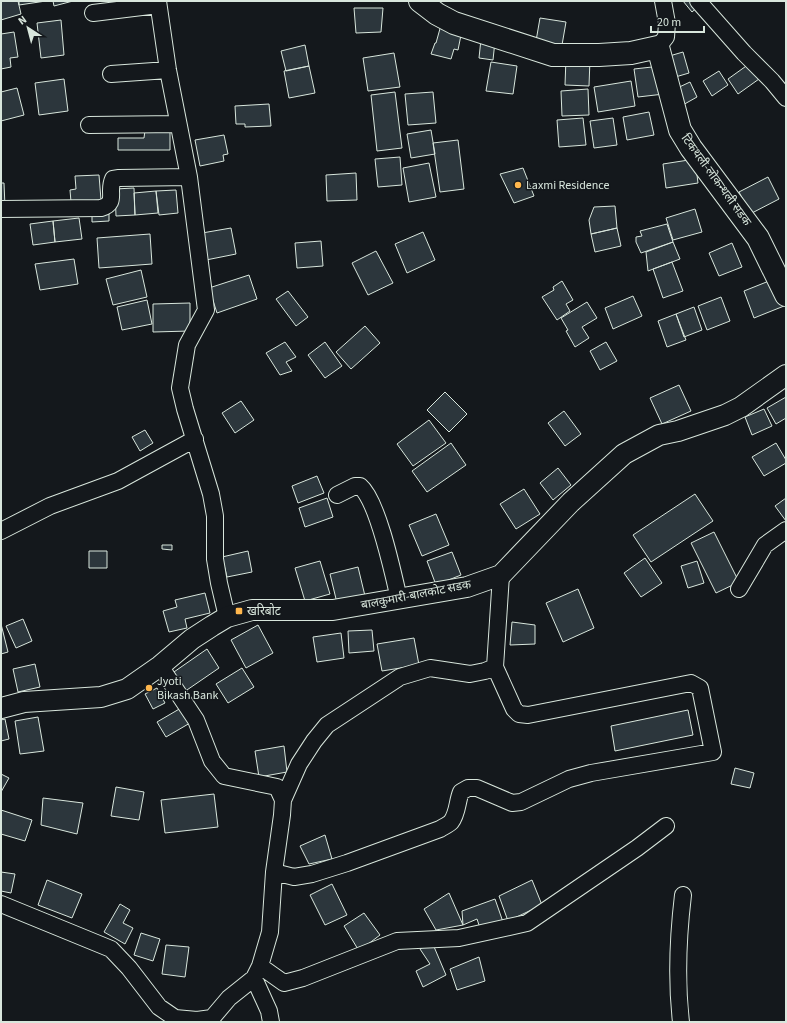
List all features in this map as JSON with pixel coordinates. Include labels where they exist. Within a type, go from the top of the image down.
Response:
[{"type":"main road","points":[[420,1],[437,14],[454,23],[553,55],[599,55],[623,53],[658,47]]},
{"type":"main road","name":"टिकथली-लोकन्थली सडक","points":[[658,47],[667,86],[680,130],[691,148],[781,269],[786,295]]},
{"type":"street","points":[[658,47],[666,37],[667,23],[663,1]]},
{"type":"street","points":[[698,1],[786,98]]},
{"type":"street","points":[[93,13],[158,3],[168,70],[189,177],[206,310],[187,345],[180,388],[211,494],[215,516],[215,559],[227,617]]},
{"type":"street","points":[[111,74],[168,70]]},
{"type":"street","points":[[89,126],[178,124]]},
{"type":"street","points":[[1,210],[101,208],[107,206],[110,202],[111,184],[113,179],[189,177]]},
{"type":"street","name":"बालकुमारी-बालकोट सडक","points":[[1,708],[24,702],[101,697],[127,689],[160,666],[192,639],[227,617],[252,610],[333,610],[467,587],[501,576],[571,502],[624,454],[659,435],[711,421],[741,407],[786,375]]},
{"type":"street","points":[[1,531],[50,506],[118,480],[195,440]]},
{"type":"street","points":[[337,495],[354,486],[360,486],[366,491],[389,557],[399,598]]},
{"type":"street","points":[[739,589],[764,545],[786,530]]},
{"type":"street","points":[[274,872],[294,877],[312,874],[347,863],[440,829],[451,822],[457,810],[458,799],[461,792],[468,788],[477,788],[512,803],[521,802],[569,779],[591,773],[713,752],[700,688],[691,683],[528,714],[519,714],[514,709],[495,667],[501,576]]},
{"type":"street","points":[[160,666],[196,720],[212,761],[224,776],[277,787],[283,800]]},
{"type":"street","points":[[1,904],[111,949],[129,968],[159,1006],[175,1018],[212,1020],[229,998],[257,972],[270,932],[274,872],[283,800],[299,764],[314,741],[327,725],[400,677],[430,668],[470,674],[495,667]]},
{"type":"street","points":[[257,972],[284,983],[304,978],[397,941],[459,938],[527,923],[637,848],[666,826]]},
{"type":"street","points":[[681,1022],[678,995],[678,939],[682,894]]},
{"type":"street","points":[[257,972],[271,1022]]},
{"type":"building","points":[[1,1],[18,1],[21,14],[1,20]]},
{"type":"building","points":[[19,1],[46,1],[19,5]]},
{"type":"building","points":[[53,1],[73,1],[54,6]]},
{"type":"building","points":[[683,1],[695,1],[699,6],[692,12]]},
{"type":"building","points":[[354,8],[383,8],[381,32],[356,33]]},
{"type":"building","points":[[540,18],[566,22],[562,45],[536,41]]},
{"type":"building","points":[[61,20],[64,55],[41,58],[37,23]]},
{"type":"building","points":[[441,25],[462,30],[458,50],[454,49],[451,59],[431,54]]},
{"type":"building","points":[[14,32],[18,57],[10,58],[11,67],[1,69],[1,34]]},
{"type":"building","points":[[481,39],[495,41],[493,60],[479,58]]},
{"type":"building","points":[[305,45],[309,66],[286,71],[281,51]]},
{"type":"building","points":[[683,52],[689,73],[672,78],[666,57]]},
{"type":"building","points":[[394,53],[400,87],[368,91],[363,58]]},
{"type":"building","points":[[566,58],[590,59],[589,86],[565,85]]},
{"type":"building","points":[[491,62],[517,66],[513,94],[486,91]]},
{"type":"building","points":[[749,64],[759,79],[738,94],[728,79]]},
{"type":"building","points":[[309,66],[315,93],[289,98],[284,71]]},
{"type":"building","points":[[661,66],[664,94],[638,97],[634,69]]},
{"type":"building","points":[[719,71],[728,85],[712,96],[703,81]]},
{"type":"building","points":[[64,79],[68,111],[39,115],[35,83]]},
{"type":"building","points":[[631,81],[635,106],[598,112],[594,87]]},
{"type":"building","points":[[690,82],[697,97],[681,106],[673,90]]},
{"type":"building","points":[[17,88],[24,115],[1,121],[1,92]]},
{"type":"building","points":[[588,89],[589,115],[562,116],[561,91]]},
{"type":"building","points":[[395,92],[402,148],[377,151],[371,95]]},
{"type":"building","points":[[433,92],[436,123],[408,125],[405,94]]},
{"type":"building","points":[[269,104],[271,126],[245,127],[245,124],[236,124],[235,106]]},
{"type":"building","points":[[649,112],[654,135],[627,140],[623,117]]},
{"type":"building","points":[[583,118],[586,145],[559,147],[557,120]]},
{"type":"building","points":[[613,118],[617,145],[594,148],[590,121]]},
{"type":"building","points":[[145,130],[170,130],[170,150],[118,150],[118,138],[144,138]]},
{"type":"building","points":[[431,130],[435,154],[411,158],[407,134]]},
{"type":"building","points":[[224,135],[228,154],[223,155],[224,161],[200,166],[195,140]]},
{"type":"building","points":[[458,140],[464,189],[440,192],[433,143]]},
{"type":"building","points":[[400,157],[402,185],[378,187],[375,159]]},
{"type":"building","points":[[695,159],[698,183],[666,188],[663,164]]},
{"type":"building","points":[[429,163],[436,197],[409,202],[403,168]]},
{"type":"building","name":"Laxmi Residence","points":[[523,168],[534,196],[514,203],[500,174]]},
{"type":"building","points":[[356,173],[357,200],[327,201],[326,175]]},
{"type":"building","points":[[99,175],[101,200],[71,202],[70,190],[76,189],[75,176]]},
{"type":"building","points":[[768,177],[779,199],[750,214],[739,192]]},
{"type":"building","points":[[1,183],[4,183],[5,207],[1,207]]},
{"type":"building","points":[[134,188],[135,215],[116,216],[115,189]]},
{"type":"building","points":[[176,190],[178,213],[159,215],[156,191]]},
{"type":"building","points":[[156,191],[158,213],[135,215],[134,193]]},
{"type":"building","points":[[615,206],[617,228],[591,234],[589,220],[594,207]]},
{"type":"building","points":[[695,209],[702,232],[673,240],[666,218]]},
{"type":"building","points":[[92,212],[109,212],[109,221],[92,222]]},
{"type":"building","points":[[79,218],[82,239],[55,242],[53,221]]},
{"type":"building","points":[[53,221],[55,242],[33,245],[30,224]]},
{"type":"building","points":[[667,224],[673,242],[641,253],[636,242],[636,237],[642,236],[640,231]]},
{"type":"building","points":[[231,228],[236,254],[206,260],[202,233]]},
{"type":"building","points":[[617,228],[621,246],[595,252],[591,234]]},
{"type":"building","points":[[423,232],[435,260],[407,273],[395,244]]},
{"type":"building","points":[[150,234],[152,264],[99,268],[97,238]]},
{"type":"building","points":[[321,241],[323,266],[297,268],[295,243]]},
{"type":"building","points":[[673,242],[680,259],[648,271],[646,252]]},
{"type":"building","points":[[732,243],[742,267],[719,276],[709,253]]},
{"type":"building","points":[[376,251],[393,283],[368,295],[352,263]]},
{"type":"building","points":[[74,259],[78,284],[40,290],[35,264]]},
{"type":"building","points":[[672,262],[683,291],[663,298],[653,269]]},
{"type":"building","points":[[141,270],[147,297],[113,305],[106,279]]},
{"type":"building","points":[[249,275],[257,299],[217,313],[209,288]]},
{"type":"building","points":[[774,279],[784,306],[754,318],[744,291]]},
{"type":"building","points":[[562,281],[573,300],[566,304],[570,311],[557,320],[542,297],[554,290],[553,287]]},
{"type":"building","points":[[288,291],[308,317],[296,326],[276,299]]},
{"type":"building","points":[[633,296],[642,316],[613,329],[605,308]]},
{"type":"building","points":[[721,297],[730,321],[707,330],[698,306]]},
{"type":"building","points":[[147,300],[152,324],[122,330],[117,307]]},
{"type":"building","points":[[587,302],[597,318],[582,327],[589,338],[575,347],[561,318]]},
{"type":"building","points":[[190,303],[190,331],[153,332],[153,304]]},
{"type":"building","points":[[694,307],[702,330],[684,337],[676,314]]},
{"type":"building","points":[[676,314],[686,340],[667,347],[658,321]]},
{"type":"building","points":[[365,326],[380,343],[351,369],[336,352]]},
{"type":"building","points":[[285,342],[296,357],[286,362],[292,371],[280,375],[266,353]]},
{"type":"building","points":[[325,342],[342,366],[325,378],[308,355]]},
{"type":"building","points":[[606,342],[617,361],[600,370],[590,351]]},
{"type":"building","points":[[679,385],[691,411],[662,424],[650,398]]},
{"type":"building","points":[[445,392],[467,414],[449,432],[427,410]]},
{"type":"building","points":[[786,397],[786,418],[776,424],[767,408]]},
{"type":"building","points":[[241,401],[254,420],[235,433],[222,413]]},
{"type":"building","points":[[764,409],[772,426],[752,435],[745,417]]},
{"type":"building","points":[[564,411],[581,434],[565,446],[548,423]]},
{"type":"building","points":[[429,420],[446,443],[413,466],[397,444]]},
{"type":"building","points":[[145,430],[153,443],[140,451],[132,437]]},
{"type":"building","points":[[451,443],[466,465],[427,492],[412,471]]},
{"type":"building","points":[[776,443],[786,460],[786,463],[764,476],[752,457]]},
{"type":"building","points":[[558,468],[571,485],[553,500],[540,483]]},
{"type":"building","points":[[317,476],[324,493],[298,503],[292,486]]},
{"type":"building","points":[[524,489],[540,514],[516,529],[500,504]]},
{"type":"building","points":[[695,494],[713,521],[651,562],[633,535]]},
{"type":"building","points":[[327,498],[333,517],[305,527],[299,508]]},
{"type":"building","points":[[786,498],[786,521],[775,506]]},
{"type":"building","points":[[436,514],[449,545],[422,556],[409,525]]},
{"type":"building","points":[[714,532],[739,582],[716,593],[691,543]]},
{"type":"building","points":[[162,545],[172,545],[172,550],[162,549]]},
{"type":"building","points":[[89,551],[107,551],[107,568],[89,568]]},
{"type":"building","points":[[248,551],[252,572],[227,577],[222,557]]},
{"type":"building","points":[[452,552],[461,575],[436,585],[427,561]]},
{"type":"building","points":[[645,558],[662,583],[641,597],[624,573]]},
{"type":"building","points":[[320,561],[330,594],[305,601],[295,568]]},
{"type":"building","points":[[697,561],[704,583],[688,588],[681,566]]},
{"type":"building","points":[[358,567],[365,596],[337,603],[330,574]]},
{"type":"building","points":[[578,589],[594,628],[563,642],[546,603]]},
{"type":"building","points":[[205,593],[210,613],[185,619],[187,628],[169,632],[163,611],[177,607],[175,600]]},
{"type":"building","points":[[23,619],[32,641],[16,648],[6,626]]},
{"type":"building","points":[[512,622],[535,625],[535,644],[510,645]]},
{"type":"building","points":[[1,624],[8,652],[1,654]]},
{"type":"building","points":[[258,625],[273,653],[246,668],[231,640]]},
{"type":"building","points":[[372,630],[374,651],[349,653],[348,631]]},
{"type":"building","points":[[341,633],[344,658],[317,662],[313,637]]},
{"type":"building","points":[[414,638],[419,665],[382,671],[377,644]]},
{"type":"building","points":[[207,649],[219,668],[184,692],[171,674]]},
{"type":"building","points":[[35,664],[40,687],[18,692],[13,669]]},
{"type":"building","points":[[242,668],[254,687],[228,703],[216,684]]},
{"type":"building","points":[[157,688],[165,703],[153,709],[145,694]]},
{"type":"building","points":[[181,708],[190,723],[166,737],[157,722]]},
{"type":"building","points":[[688,710],[693,735],[615,751],[611,726]]},
{"type":"building","points":[[38,717],[44,751],[20,754],[15,721]]},
{"type":"building","points":[[5,719],[9,739],[1,741],[1,720]]},
{"type":"building","points":[[284,746],[287,772],[259,777],[255,751]]},
{"type":"building","points":[[735,768],[754,773],[750,788],[731,784]]},
{"type":"building","points":[[1,774],[9,778],[1,792]]},
{"type":"building","points":[[116,787],[144,792],[139,820],[111,816]]},
{"type":"building","points":[[214,794],[218,827],[165,833],[161,800]]},
{"type":"building","points":[[43,798],[83,803],[77,834],[41,825]]},
{"type":"building","points":[[1,810],[32,820],[25,841],[1,834]]},
{"type":"building","points":[[325,835],[332,859],[309,864],[300,846]]},
{"type":"building","points":[[1,872],[15,874],[11,893],[1,891]]},
{"type":"building","points":[[47,880],[82,894],[72,918],[38,905]]},
{"type":"building","points":[[532,880],[542,905],[508,921],[499,896]]},
{"type":"building","points":[[332,884],[347,915],[325,925],[310,895]]},
{"type":"building","points":[[449,893],[463,925],[436,930],[424,909]]},
{"type":"building","points":[[495,899],[503,922],[481,931],[477,919],[463,925],[462,911]]},
{"type":"building","points":[[120,904],[130,910],[123,923],[133,928],[125,944],[104,932]]},
{"type":"building","points":[[364,913],[380,935],[359,951],[344,926]]},
{"type":"building","points":[[141,933],[160,939],[153,961],[134,955]]},
{"type":"building","points":[[432,942],[446,975],[423,987],[416,971],[430,964],[420,949]]},
{"type":"building","points":[[166,945],[189,947],[185,977],[162,974]]},
{"type":"building","points":[[479,957],[485,981],[457,990],[450,969]]},
{"type":"place","name":"Laxmi Residence","points":[[518,185]]},
{"type":"place","name":"खरिबोट","points":[[239,611]]},
{"type":"place","name":"Jyoti Bikash Bank","points":[[149,688]]}]
